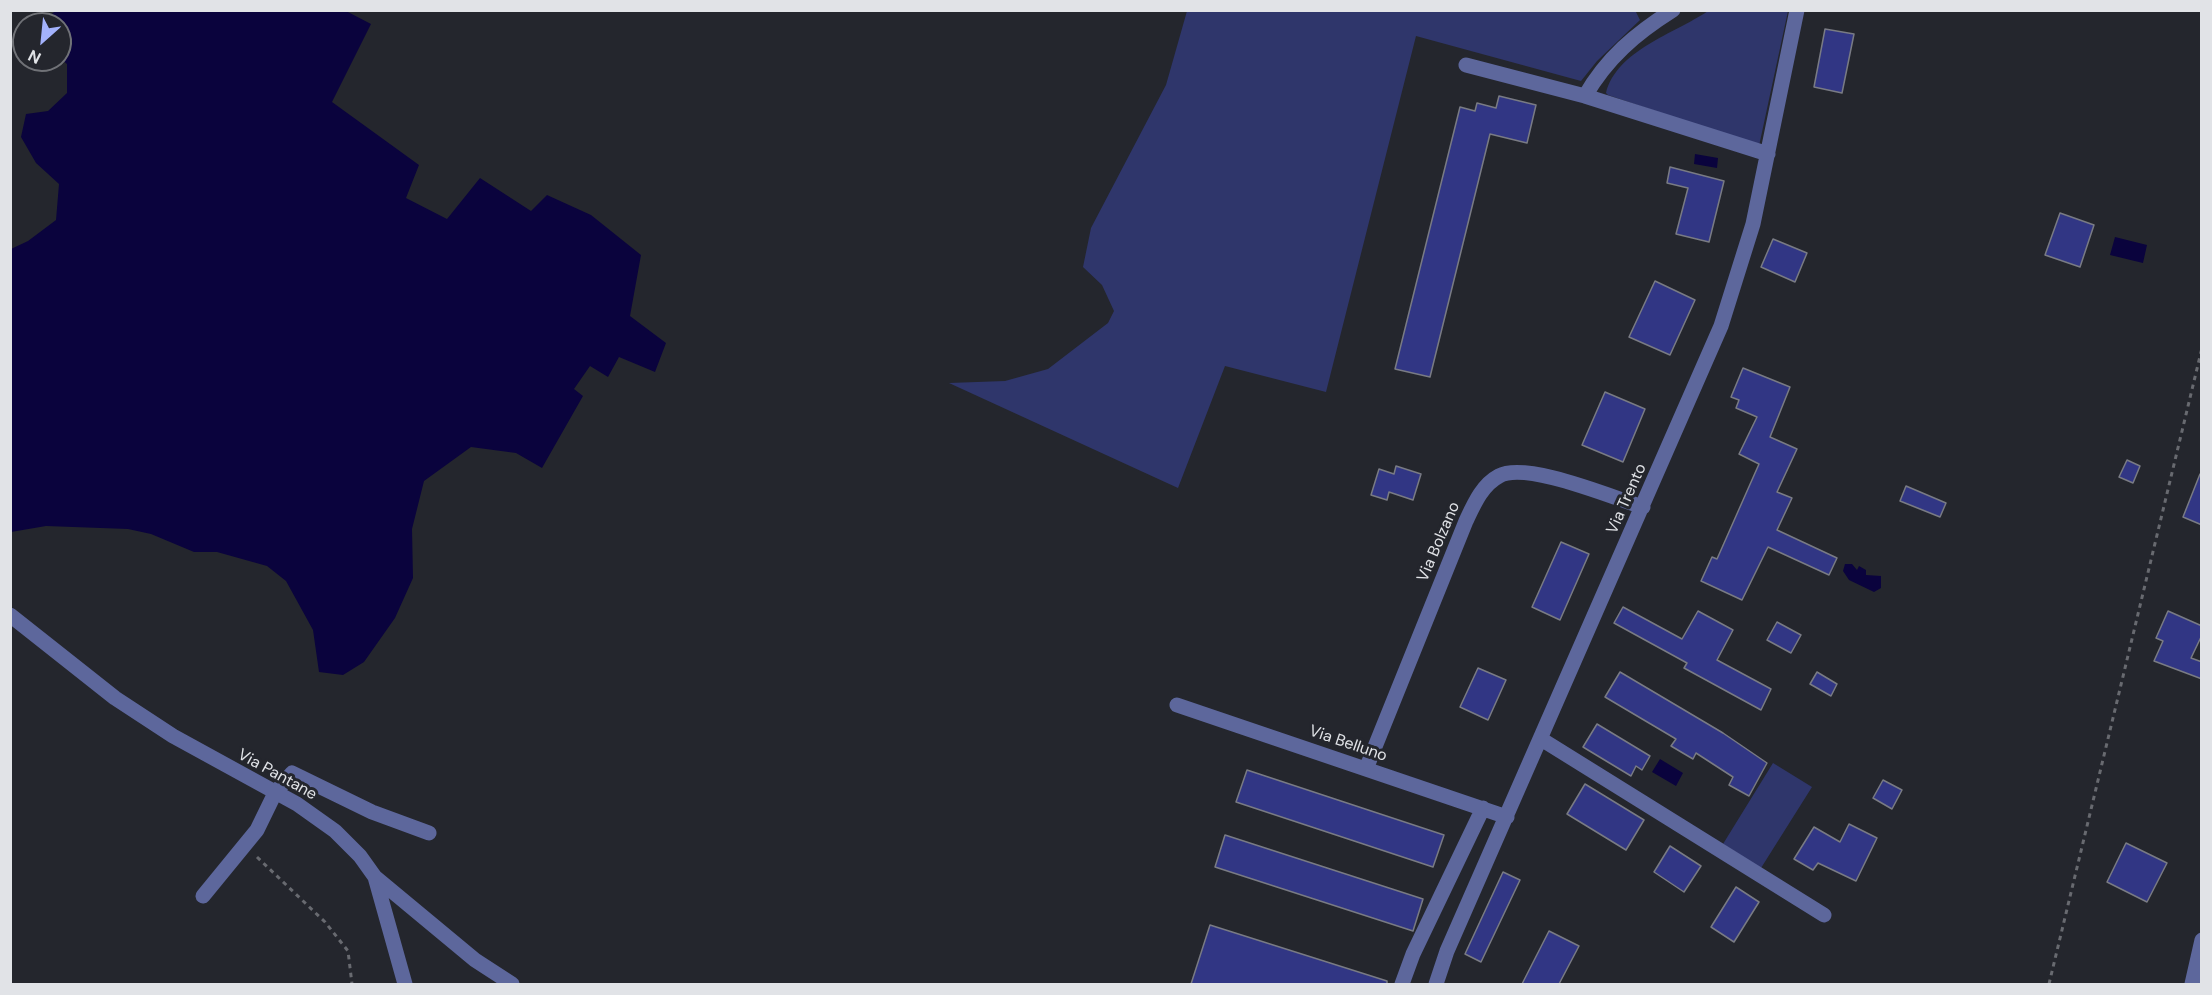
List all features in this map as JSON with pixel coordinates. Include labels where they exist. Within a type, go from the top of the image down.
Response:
[{"type":"street","points":[[1585,96],[1617,51],[1643,29],[1673,10]]},
{"type":"street","name":"Via Trento","points":[[1436,984],[1448,951],[1643,507],[1730,301],[1753,224],[1797,10]]},
{"type":"street","points":[[1466,65],[1585,96],[1768,154]]},
{"type":"street","name":"Via Bolzano","points":[[1366,769],[1466,521],[1490,482],[1512,471],[1532,472],[1643,507]]},
{"type":"street","name":"Via Pantane","points":[[10,615],[115,698],[173,736],[297,804],[335,831],[360,855],[375,877],[475,960],[512,984]]},
{"type":"street","name":"Via Belluno","points":[[1177,705],[1507,817]]},
{"type":"street","points":[[1541,739],[1824,915]]},
{"type":"street","points":[[202,896],[257,830],[275,793],[292,773],[372,812],[429,833]]},
{"type":"street","points":[[1402,984],[1413,954],[1483,808]]},
{"type":"street","points":[[375,877],[405,984]]},
{"type":"street","points":[[2192,984],[2202,940]]},
{"type":"path","points":[[2049,984],[2202,348]]},
{"type":"path","points":[[245,845],[325,922],[348,951],[352,984]]},
{"type":"shaded area","points":[[1635,10],[1640,20],[1597,61],[1581,81],[1416,36],[1326,392],[1225,366],[1178,488],[949,383],[1005,381],[1048,369],[1108,323],[1114,311],[1102,285],[1083,267],[1091,228],[1166,85],[1187,11]]},
{"type":"shaded area","points":[[346,11],[371,24],[332,102],[419,165],[406,198],[447,219],[480,178],[531,211],[547,195],[591,215],[641,255],[630,316],[666,343],[655,372],[619,357],[608,377],[590,366],[574,389],[583,396],[542,468],[516,453],[471,447],[424,481],[412,529],[413,578],[395,618],[364,662],[343,675],[319,672],[313,630],[286,581],[267,566],[217,552],[194,552],[151,534],[128,529],[46,526],[11,532],[11,249],[28,241],[56,220],[59,184],[36,163],[21,137],[26,114],[48,111],[67,93],[67,72],[72,72],[72,12],[54,12]]},
{"type":"shaded area","points":[[1708,11],[1788,11],[1759,146],[1606,93],[1612,78],[1634,54]]},
{"type":"shaded area","points":[[1695,154],[1718,158],[1717,168],[1694,164]]},
{"type":"shaded area","points":[[2115,237],[2147,245],[2143,263],[2110,255]]},
{"type":"shaded area","points":[[1845,564],[1852,564],[1857,570],[1859,566],[1866,570],[1866,575],[1881,576],[1881,588],[1874,592],[1849,580],[1843,571]]},
{"type":"shaded area","points":[[1660,759],[1683,773],[1676,786],[1652,772]]},
{"type":"shaded area","points":[[1773,763],[1812,787],[1761,868],[1723,844]]},
{"type":"building","points":[[1825,29],[1854,34],[1842,93],[1814,87]]},
{"type":"building","points":[[1499,96],[1536,105],[1527,143],[1490,134],[1430,377],[1395,369],[1460,107],[1475,111],[1477,103],[1496,108]]},
{"type":"building","points":[[1670,167],[1724,181],[1709,242],[1676,234],[1688,188],[1667,183]]},
{"type":"building","points":[[2060,213],[2094,225],[2080,267],[2045,255]]},
{"type":"building","points":[[1773,239],[1807,253],[1795,282],[1761,267]]},
{"type":"building","points":[[1655,281],[1695,300],[1670,355],[1629,337]]},
{"type":"building","points":[[1743,368],[1790,387],[1770,437],[1797,449],[1777,492],[1792,498],[1777,530],[1837,558],[1829,575],[1768,547],[1742,600],[1701,581],[1712,557],[1717,559],[1759,464],[1739,454],[1757,417],[1736,408],[1739,400],[1731,397]]},
{"type":"building","points":[[1605,392],[1645,409],[1623,462],[1582,445]]},
{"type":"building","points":[[2127,460],[2140,466],[2133,483],[2119,477]]},
{"type":"building","points":[[1396,466],[1421,474],[1413,500],[1389,492],[1387,500],[1371,495],[1379,469],[1394,474]]},
{"type":"building","points":[[2200,474],[2202,474],[2202,525],[2183,517]]},
{"type":"building","points":[[1906,486],[1946,503],[1940,517],[1900,501]]},
{"type":"building","points":[[1561,542],[1589,554],[1560,620],[1532,607]]},
{"type":"building","points":[[1623,607],[1682,639],[1698,611],[1733,630],[1717,660],[1771,689],[1761,710],[1684,668],[1687,663],[1614,623]]},
{"type":"building","points":[[2168,611],[2202,626],[2202,635],[2191,658],[2202,662],[2202,679],[2154,661],[2163,641],[2156,638]]},
{"type":"building","points":[[1777,622],[1801,635],[1791,653],[1767,640]]},
{"type":"building","points":[[1478,668],[1506,680],[1488,720],[1460,707]]},
{"type":"building","points":[[1620,672],[1723,733],[1767,763],[1749,796],[1729,785],[1733,777],[1696,753],[1693,759],[1671,746],[1676,739],[1605,697]]},
{"type":"building","points":[[1817,672],[1837,684],[1831,696],[1810,684]]},
{"type":"building","points":[[1597,724],[1650,756],[1642,770],[1636,766],[1631,776],[1583,747]]},
{"type":"building","points":[[1247,770],[1444,835],[1433,867],[1236,802]]},
{"type":"building","points":[[1883,780],[1902,790],[1892,809],[1873,798]]},
{"type":"building","points":[[1585,784],[1644,820],[1626,850],[1567,814]]},
{"type":"building","points":[[1849,824],[1877,838],[1856,881],[1818,863],[1813,870],[1794,859],[1814,827],[1840,842]]},
{"type":"building","points":[[1225,835],[1423,899],[1413,931],[1215,867]]},
{"type":"building","points":[[2126,843],[2167,863],[2147,902],[2107,882]]},
{"type":"building","points":[[1670,846],[1701,866],[1684,892],[1654,872]]},
{"type":"building","points":[[1503,872],[1520,880],[1481,962],[1465,954]]},
{"type":"building","points":[[1736,887],[1759,902],[1734,942],[1711,927]]},
{"type":"building","points":[[1210,925],[1387,981],[1387,984],[1191,984]]},
{"type":"building","points":[[1549,931],[1579,946],[1559,984],[1522,984]]}]
